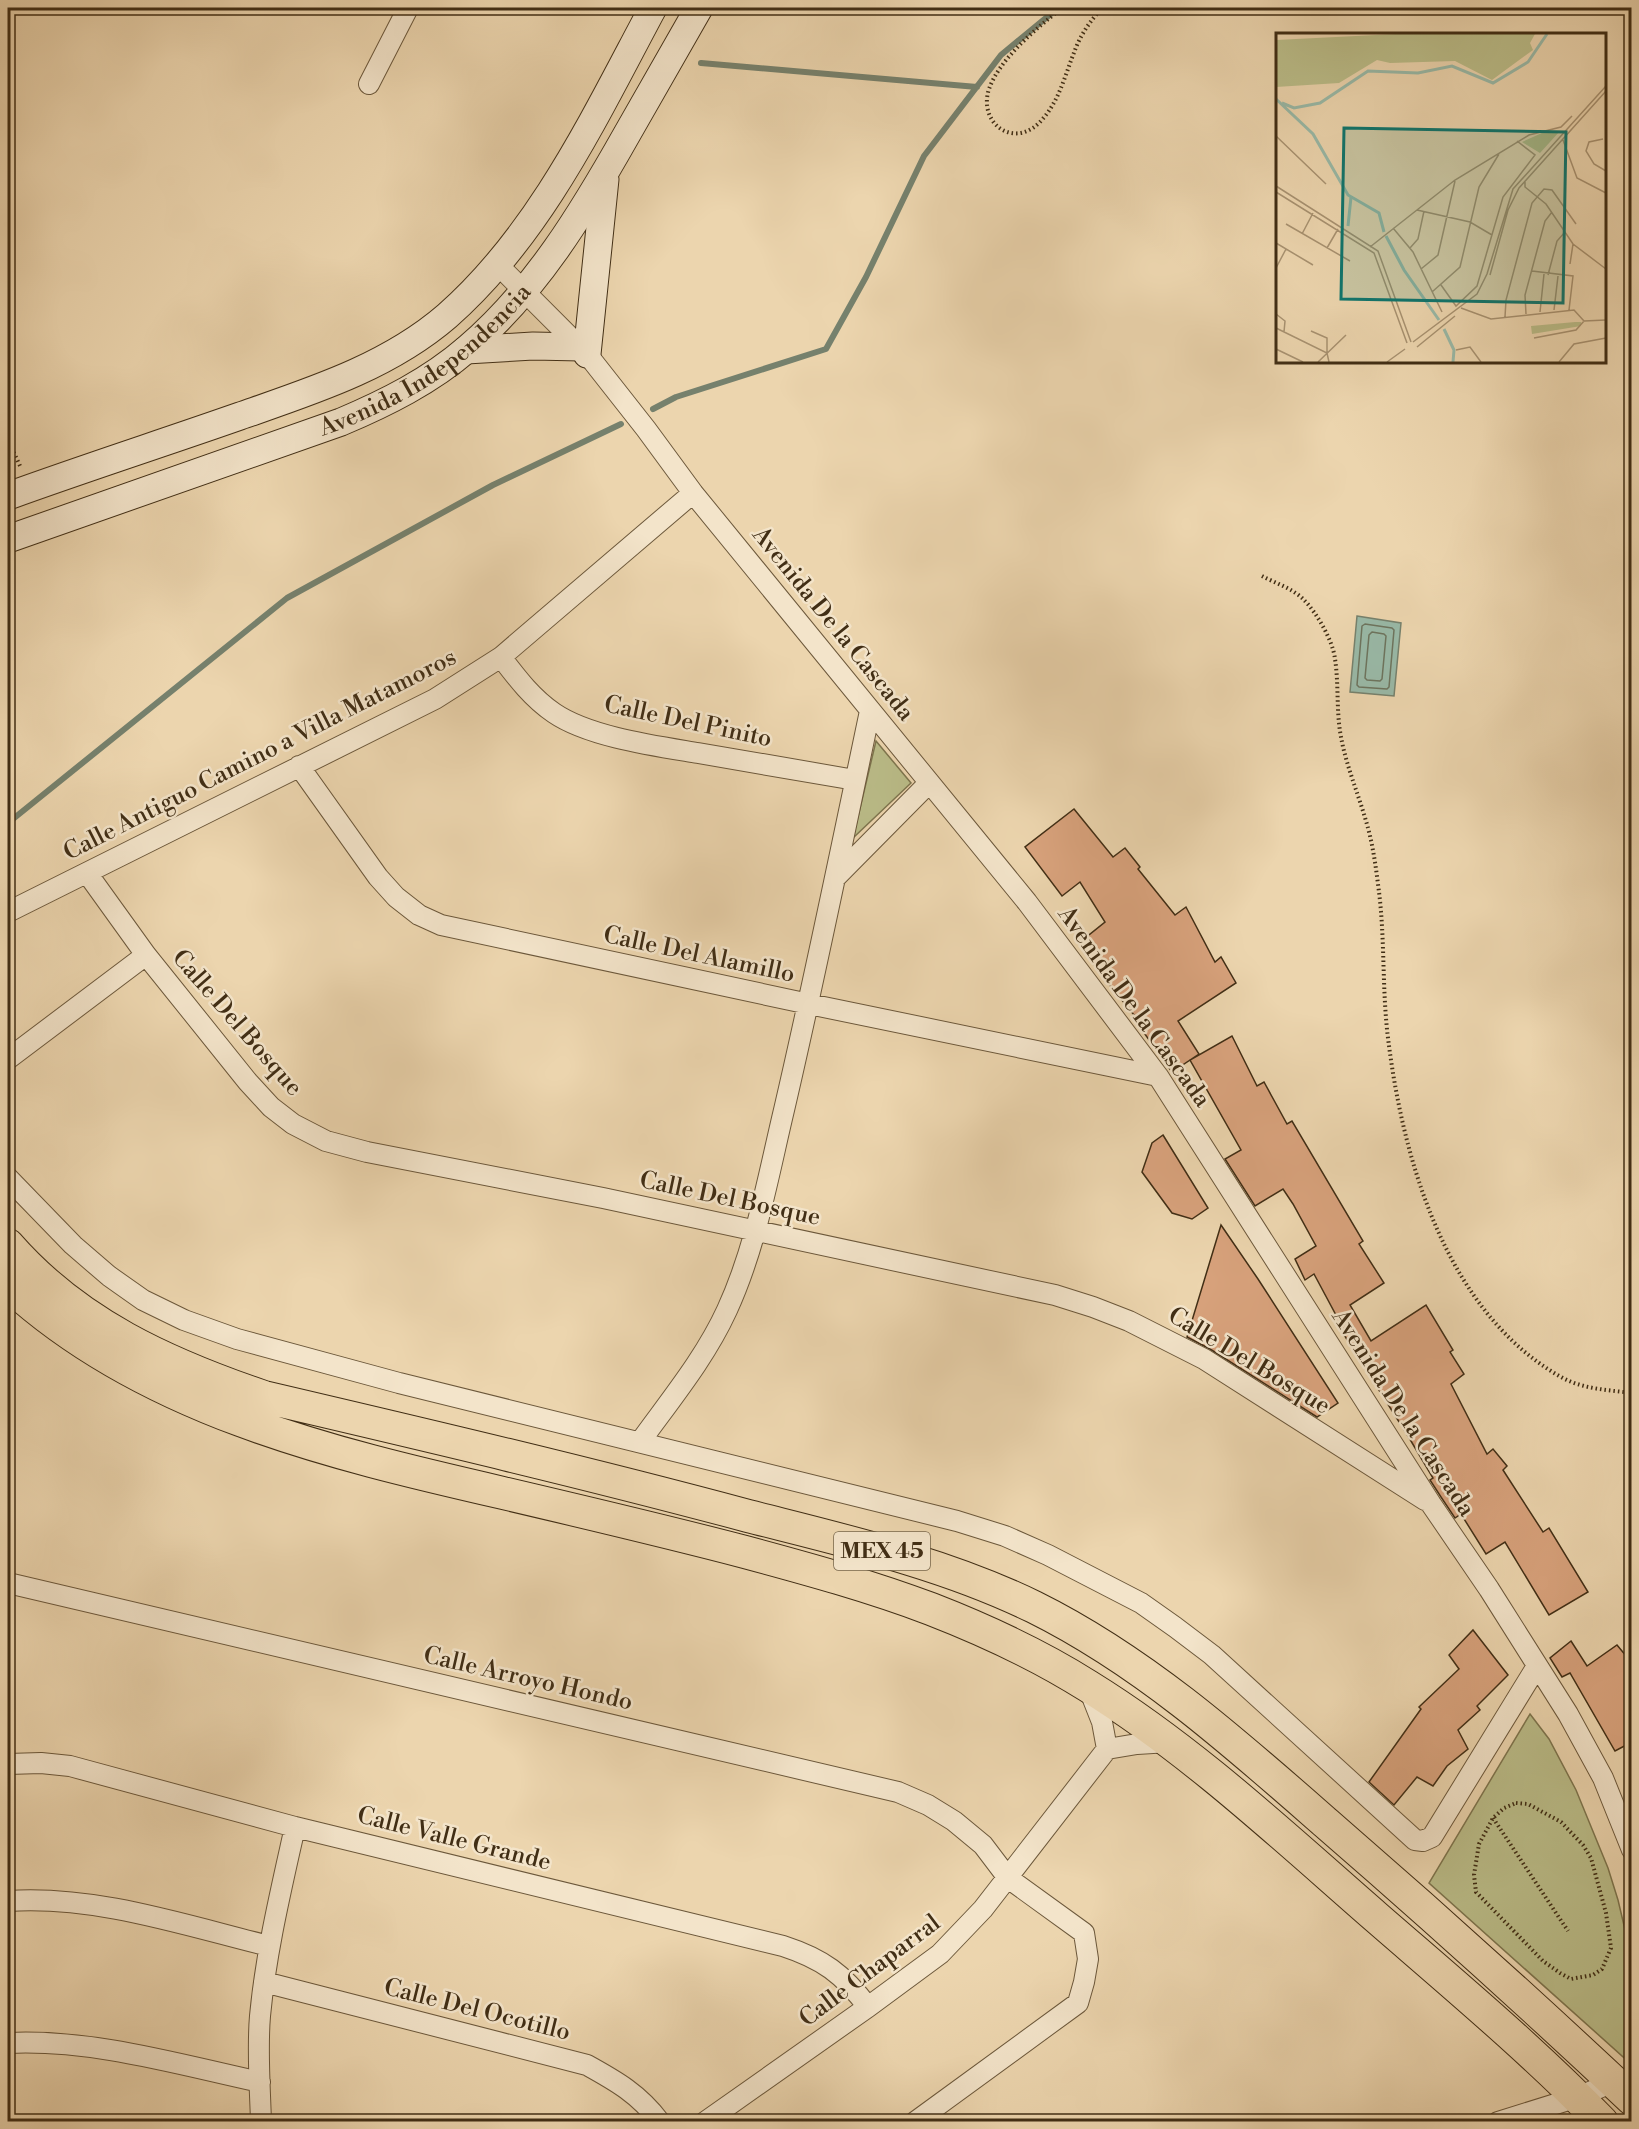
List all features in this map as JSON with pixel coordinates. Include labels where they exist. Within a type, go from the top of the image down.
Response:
[{"type":"main road","name":"Avenida Independencia","points":[[19,492],[312,391],[389,357],[437,324],[470,295],[534,216],[562,174],[653,8]]},
{"type":"main road","name":"Avenida Independencia","points":[[8,539],[341,422],[412,388],[466,350],[498,321],[566,236],[699,8]]},
{"type":"main road","points":[[466,350],[533,346],[584,351],[606,171]]},
{"type":"main road","name":"MEX 45","points":[[8,1245],[44,1283],[106,1328],[155,1354],[228,1385],[264,1397],[526,1459],[906,1558],[989,1586],[1038,1609],[1115,1655],[1171,1694],[1263,1768],[1441,1923],[1622,2090]]},
{"type":"main road","name":"MEX 45","points":[[8,1284],[36,1310],[105,1357],[198,1404],[254,1426],[364,1460],[615,1519],[806,1568],[879,1590],[933,1610],[1046,1661],[1088,1686],[1169,1742],[1245,1802],[1462,1992],[1602,2121]]},
{"type":"street","points":[[369,84],[408,8]]},
{"type":"street","name":"Avenida De la Cascada","points":[[497,264],[584,351],[693,493],[1040,918],[1158,1076],[1568,1714],[1603,1778],[1632,1850]]},
{"type":"street","name":"Calle Antiguo Camino a Villa Matamoros","points":[[8,912],[435,699],[501,657],[693,493]]},
{"type":"street","name":"Calle Del Pinito","points":[[501,657],[533,697],[556,714],[585,727],[668,748],[855,780]]},
{"type":"street","points":[[640,1442],[696,1365],[712,1338],[740,1277],[755,1230],[809,1004],[870,711]]},
{"type":"street","name":"Calle Del Alamillo","points":[[299,766],[378,877],[396,897],[419,915],[441,925],[1158,1076]]},
{"type":"street","points":[[835,878],[929,783]]},
{"type":"street","name":"Calle Del Bosque","points":[[87,873],[146,955],[248,1082],[272,1107],[293,1124],[326,1141],[367,1152],[592,1196],[1055,1295],[1102,1310],[1160,1335],[1204,1359],[1431,1504]]},
{"type":"street","points":[[8,1059],[146,955]]},
{"type":"street","points":[[8,1178],[73,1245],[109,1276],[142,1300],[184,1320],[237,1339],[309,1359],[957,1521],[1005,1536],[1091,1575],[1141,1603],[1212,1655],[1415,1840],[1423,1841],[1432,1838],[1537,1666]]},
{"type":"street","name":"Calle Arroyo Hondo","points":[[8,1583],[898,1792],[928,1804],[954,1821],[982,1845],[1008,1878],[1083,1933],[1088,1959],[1078,2003],[915,2121]]},
{"type":"street","points":[[1088,1686],[1102,1722],[1107,1749],[1169,1742]]},
{"type":"street","name":"Calle Chaparral","points":[[705,2121],[940,1954],[975,1918],[1008,1878],[1107,1749]]},
{"type":"street","name":"Calle Valle Grande","points":[[8,1764],[41,1763],[70,1766],[295,1827],[783,1946],[809,1954],[832,1968],[851,1985],[868,2007]]},
{"type":"street","points":[[261,2121],[260,2018],[264,1982],[269,1946],[295,1827]]},
{"type":"street","points":[[8,1901],[39,1900],[105,1906],[269,1946]]},
{"type":"street","name":"Calle Del Ocotillo","points":[[264,1982],[587,2065],[625,2086],[650,2108],[660,2121]]},
{"type":"street","points":[[8,2043],[72,2045],[260,2082]]},
{"type":"street","points":[[1497,2121],[1578,2097],[1622,2090]]},
{"type":"path","points":[[1062,8],[1020,46],[1001,67],[989,89],[987,102],[991,118],[997,127],[1012,134],[1024,132],[1038,123],[1056,100],[1076,48],[1090,22],[1102,8]]},
{"type":"path","points":[[8,441],[19,492]]},
{"type":"path","points":[[1262,576],[1303,598],[1321,622],[1335,657],[1336,707],[1341,739],[1367,824],[1380,896],[1383,986],[1388,1039],[1407,1138],[1436,1229],[1455,1268],[1475,1298],[1506,1334],[1532,1357],[1562,1378],[1590,1388],[1632,1393]]},
{"type":"path","points":[[1516,1803],[1528,1804],[1561,1822],[1583,1845],[1594,1869],[1611,1937],[1611,1948],[1602,1969],[1583,1978],[1571,1979],[1560,1973],[1543,1961],[1476,1892],[1474,1875],[1479,1844],[1493,1818],[1504,1808],[1516,1803]]},
{"type":"path","points":[[1493,1818],[1568,1931]]},
{"type":"green space","points":[[876,741],[911,783],[853,838]]},
{"type":"green space","points":[[1530,1714],[1549,1739],[1576,1790],[1608,1868],[1618,1900],[1631,1955],[1631,2064],[1429,1883]]},
{"type":"water","points":[[1357,616],[1401,623],[1394,696],[1350,692]]},
{"type":"building","points":[[1074,809],[1113,857],[1125,848],[1140,867],[1138,869],[1175,915],[1186,907],[1215,962],[1221,957],[1236,983],[1178,1021],[1199,1054],[1172,1072],[1132,1016],[1134,1015],[1079,943],[1105,922],[1080,882],[1062,896],[1025,847]]},
{"type":"building","points":[[1232,1036],[1257,1086],[1264,1082],[1287,1124],[1292,1121],[1363,1241],[1359,1244],[1384,1283],[1350,1305],[1371,1341],[1426,1305],[1453,1350],[1450,1352],[1464,1374],[1451,1384],[1487,1454],[1493,1449],[1507,1466],[1503,1470],[1543,1532],[1549,1528],[1588,1592],[1549,1615],[1505,1542],[1486,1554],[1461,1514],[1455,1518],[1430,1480],[1433,1478],[1408,1436],[1334,1319],[1337,1317],[1314,1274],[1305,1280],[1295,1259],[1316,1246],[1293,1204],[1283,1189],[1255,1206],[1225,1159],[1241,1150],[1190,1060]]},
{"type":"building","points":[[1163,1135],[1208,1208],[1192,1219],[1172,1213],[1142,1172],[1152,1143]]},
{"type":"building","points":[[1221,1225],[1338,1403],[1317,1417],[1210,1349],[1187,1337]]},
{"type":"building","points":[[1473,1630],[1508,1675],[1477,1706],[1480,1710],[1458,1730],[1468,1749],[1447,1766],[1433,1786],[1417,1777],[1394,1805],[1369,1782],[1421,1709],[1419,1707],[1459,1669],[1449,1655]]},
{"type":"building","points":[[1571,1641],[1587,1666],[1617,1645],[1632,1663],[1632,1742],[1615,1751],[1570,1673],[1562,1677],[1550,1658]]},
{"type":"waterway","points":[[653,409],[676,397],[826,349],[866,277],[924,156],[1001,55],[1058,8]]},
{"type":"waterway","points":[[701,63],[977,87]]},
{"type":"waterway","points":[[8,823],[287,598],[493,485],[621,424]]}]
